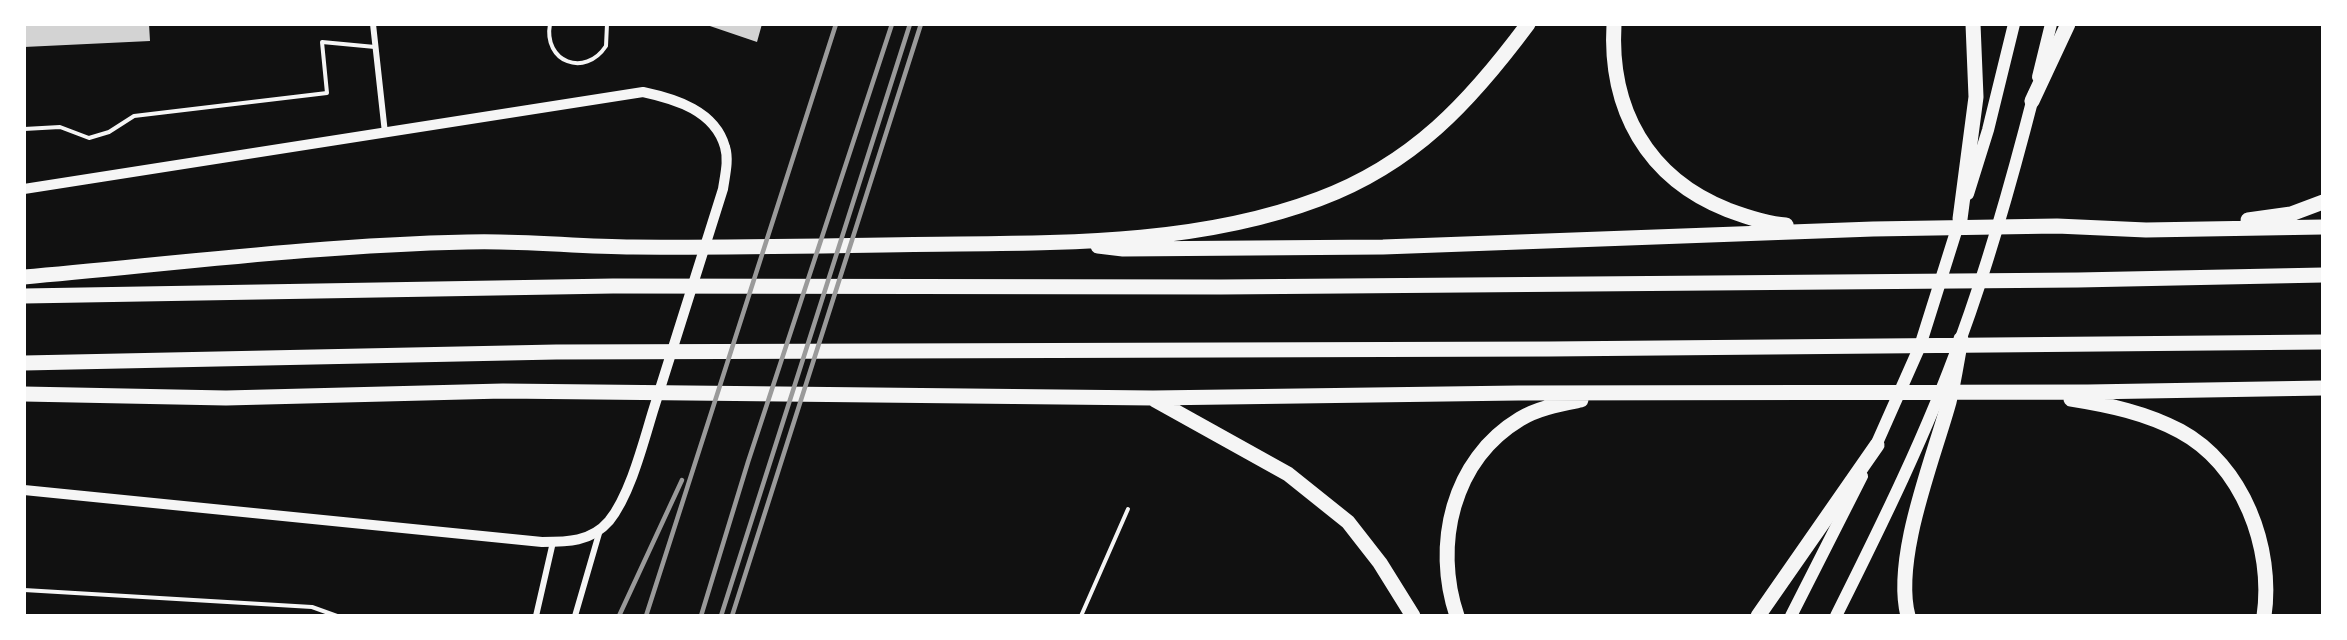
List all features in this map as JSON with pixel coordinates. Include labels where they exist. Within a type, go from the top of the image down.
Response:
[{"type":"highway","points":[[24,278],[285,253],[468,242],[629,248],[1065,243],[1212,228],[1270,216],[1323,198],[1376,172],[1444,124],[1484,83],[1528,24]]},
{"type":"highway","points":[[1614,24],[1614,68],[1627,114],[1638,139],[1659,164],[1681,184],[1712,203],[1774,224],[1873,229]]},
{"type":"highway","points":[[1960,219],[1976,97],[1973,24]]},
{"type":"highway","points":[[2032,101],[2068,24]]},
{"type":"highway","points":[[2146,230],[2280,215],[2323,202]]},
{"type":"highway","points":[[1065,243],[1123,249],[1394,247],[1873,229],[2056,226],[2146,230],[2323,227]]},
{"type":"highway","points":[[24,296],[613,286],[1221,286],[2078,280],[2323,275]]},
{"type":"highway","points":[[1908,616],[1905,581],[1908,553],[1950,399],[1961,339]]},
{"type":"highway","points":[[24,363],[556,352],[1809,347],[2323,342]]},
{"type":"highway","points":[[24,394],[226,398],[502,391],[1146,398],[1496,393],[1805,394],[2323,388]]},
{"type":"highway","points":[[2027,392],[2134,412],[2182,432],[2209,452],[2236,485],[2261,542],[2265,574],[2264,616]]},
{"type":"highway","points":[[1456,616],[1448,591],[1445,555],[1448,529],[1454,503],[1478,459],[1499,435],[1521,418],[1553,406],[1630,394]]},
{"type":"highway","points":[[1146,398],[1288,474],[1348,522],[1380,563],[1413,616]]},
{"type":"highway","points":[[1758,616],[1877,445]]},
{"type":"main road","points":[[1791,616],[1877,445],[1920,346],[1988,130],[2014,24]]},
{"type":"main road","points":[[1836,616],[1916,446],[1961,339],[2032,101],[2051,24]]},
{"type":"street","points":[[373,24],[385,132]]},
{"type":"street","points":[[24,189],[643,92],[670,98],[691,107],[709,120],[725,146],[727,164],[723,189],[647,432],[618,507],[592,535],[570,542],[553,542],[24,490]]},
{"type":"street","points":[[575,616],[600,528]]},
{"type":"street","points":[[536,616],[553,542]]},
{"type":"lane","points":[[550,24],[550,44],[555,53],[572,63],[583,63],[601,54],[606,46],[607,24]]},
{"type":"lane","points":[[24,129],[60,127],[89,138],[109,132],[134,116],[327,93],[322,42],[376,47]]},
{"type":"lane","points":[[1081,616],[1128,509]]},
{"type":"lane","points":[[24,590],[312,607],[337,616]]},
{"type":"building","points":[[24,24],[149,24],[150,41],[24,47]]},
{"type":"building","points":[[704,24],[762,24],[757,42]]},
{"type":"railway","points":[[646,616],[836,24]]},
{"type":"railway","points":[[701,616],[748,462],[892,24]]},
{"type":"railway","points":[[721,616],[910,24]]},
{"type":"railway","points":[[732,616],[921,24]]},
{"type":"railway","points":[[619,616],[682,480]]}]
